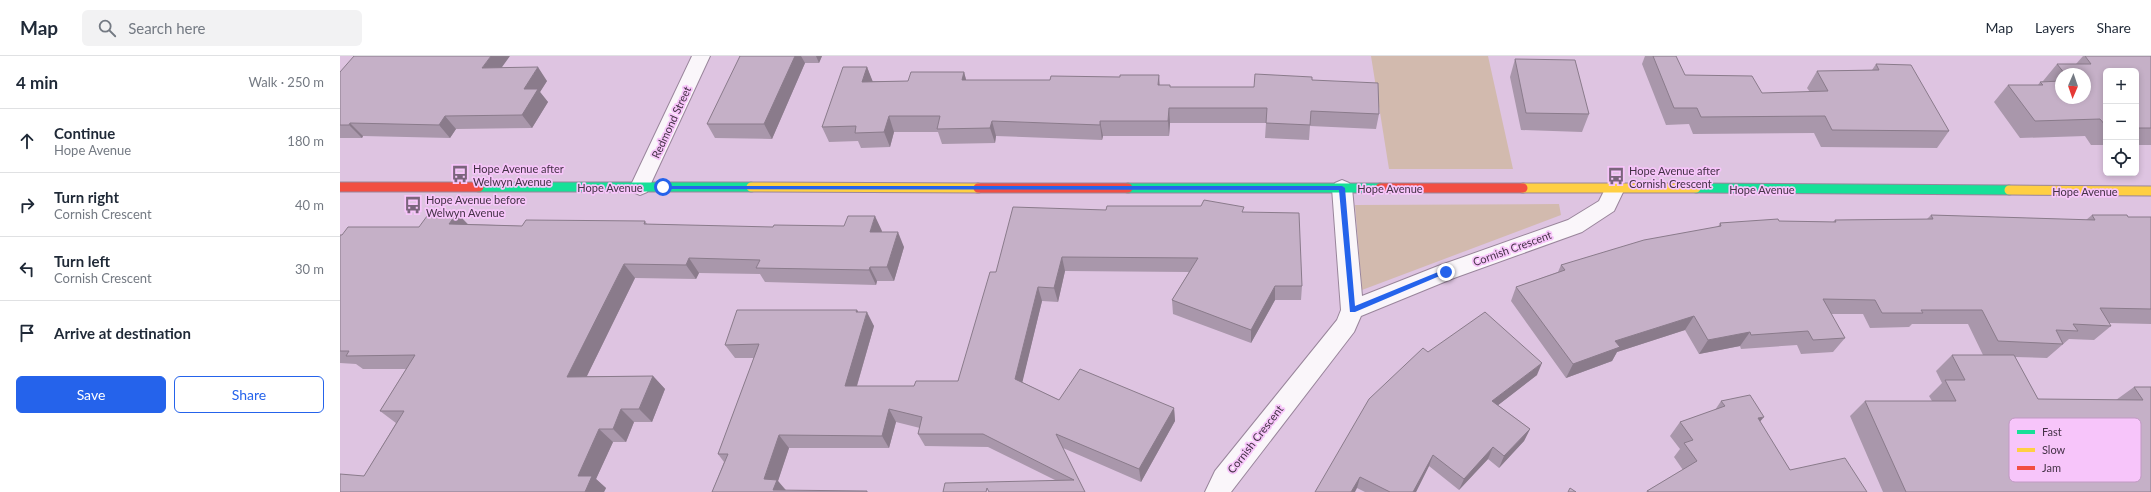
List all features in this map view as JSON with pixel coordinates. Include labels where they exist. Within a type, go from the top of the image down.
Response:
[{"type":"street","name":"Redmond Street","points":[[640,187],[701,56]]},
{"type":"street","name":"Hope Avenue","points":[[340,187],[1615,188],[2151,191]]},
{"type":"street","name":"Cornish Crescent","points":[[1218,492],[1224,478],[1346,326],[1352,310],[1342,188]]},
{"type":"street","name":"Cornish Crescent","points":[[1352,310],[1438,275],[1574,226],[1607,206],[1615,188]]},
{"type":"shaded area","points":[[1371,56],[1488,56],[1513,169],[1389,169]]},
{"type":"shaded area","points":[[1559,204],[1561,215],[1362,290],[1355,205]]},
{"type":"building","points":[[354,56],[491,56],[482,68],[538,67],[524,89],[538,89],[522,115],[445,116],[439,125],[350,123],[349,125],[340,125],[340,72]]},
{"type":"building","points":[[740,56],[795,56],[764,124],[707,124]]},
{"type":"building","points":[[1653,56],[1676,56],[1685,75],[1752,76],[1762,93],[1828,91],[1817,71],[1879,70],[1876,64],[1911,65],[1949,131],[1832,130],[1825,116],[1701,117],[1697,108],[1674,108]]},
{"type":"building","points":[[2085,56],[2151,56],[2151,128],[2139,128],[2139,68],[2103,68],[2103,122],[2100,119],[2035,121],[2008,85],[2043,85],[2040,82],[2055,81],[2055,104],[2091,104],[2091,68],[2060,68],[2057,64],[2091,64]]},
{"type":"building","points":[[1515,59],[1575,60],[1589,114],[1526,113]]},
{"type":"building","points":[[843,67],[867,67],[862,82],[908,81],[911,72],[964,72],[962,80],[1050,80],[1051,76],[1120,77],[1120,75],[1159,75],[1158,85],[1170,85],[1170,87],[1254,87],[1255,74],[1312,77],[1312,80],[1378,83],[1379,114],[1311,111],[1310,125],[1266,123],[1267,108],[1169,108],[1168,121],[1100,121],[1100,125],[992,121],[990,128],[937,129],[940,116],[889,116],[884,132],[855,133],[856,126],[822,127]]},
{"type":"building","points":[[1204,200],[1244,207],[1242,212],[1299,213],[1302,286],[1275,286],[1251,330],[1172,300],[1198,258],[1062,257],[1054,288],[1038,287],[1015,379],[1059,400],[1080,369],[1174,408],[1139,469],[1056,434],[1085,492],[989,492],[987,488],[986,492],[943,492],[945,483],[1074,480],[983,434],[918,434],[922,417],[889,409],[882,436],[779,435],[764,479],[777,480],[773,490],[867,492],[712,492],[728,454],[718,454],[759,344],[725,345],[737,310],[857,310],[856,312],[867,312],[845,386],[914,386],[916,381],[958,381],[990,272],[996,272],[1013,207],[1106,210],[1107,206],[1201,206]]},
{"type":"building","points":[[430,212],[457,213],[449,224],[522,226],[526,220],[645,221],[644,224],[773,227],[774,225],[844,226],[848,216],[875,216],[870,232],[898,232],[887,267],[870,267],[869,270],[756,268],[760,260],[689,258],[686,265],[624,264],[567,377],[653,376],[639,409],[621,409],[613,429],[599,429],[578,476],[592,476],[585,492],[340,492],[340,474],[364,476],[404,411],[380,411],[415,355],[346,356],[349,351],[340,351],[340,235],[342,235],[348,227],[419,227]]},
{"type":"building","points":[[1931,215],[2095,220],[2092,215],[2151,217],[2151,309],[2100,308],[2111,326],[2073,324],[2078,331],[2056,330],[2063,344],[1998,341],[1982,310],[1921,310],[1923,313],[1882,313],[1875,300],[1823,299],[1845,338],[1813,340],[1808,331],[1751,335],[1750,332],[1708,340],[1694,316],[1615,341],[1620,347],[1573,364],[1516,287],[1565,270],[1561,265],[1644,240],[1721,226],[1720,223],[1778,219],[1779,221],[1836,222],[1835,220],[1933,219]]},
{"type":"building","points":[[1485,312],[1542,363],[1492,401],[1530,429],[1504,456],[1493,447],[1464,479],[1433,455],[1413,492],[1390,492],[1360,477],[1351,492],[1315,492],[1369,399],[1423,348],[1428,352]]},
{"type":"building","points":[[1952,355],[2014,355],[2038,399],[2143,400],[2134,387],[2151,387],[2151,492],[1906,492],[1865,401],[1956,401],[1945,380],[1965,380]]},
{"type":"building","points":[[1750,395],[1764,417],[1758,418],[1790,470],[1845,458],[1867,492],[1647,491],[1697,461],[1684,443],[1693,440],[1680,422],[1725,406],[1721,401]]},
{"type":"building","points":[[1570,488],[1576,492],[1568,492]]},
{"type":"traffic: fast","points":[[479,187],[751,187]]},
{"type":"traffic: fast","points":[[1128,188],[1380,188]]},
{"type":"traffic: fast","points":[[1696,188],[2009,190]]},
{"type":"traffic: slow","points":[[751,187],[978,188]]},
{"type":"traffic: slow","points":[[1523,188],[1696,188]]},
{"type":"traffic: slow","points":[[2009,190],[2151,191]]},
{"type":"traffic: jam","points":[[340,187],[479,187]]},
{"type":"traffic: jam","points":[[978,188],[1128,188]]},
{"type":"traffic: jam","points":[[1380,188],[1523,188]]},
{"type":"place","name":"Hope Avenue after Welwyn Avenue","points":[[460,174]]},
{"type":"place","name":"Hope Avenue after Cornish Crescent","points":[[1616,176]]},
{"type":"place","name":"Hope Avenue before Welwyn Avenue","points":[[413,205]]},
{"type":"route","points":[[663,187],[1342,188],[1352,293],[1352,310],[1446,272]]}]
